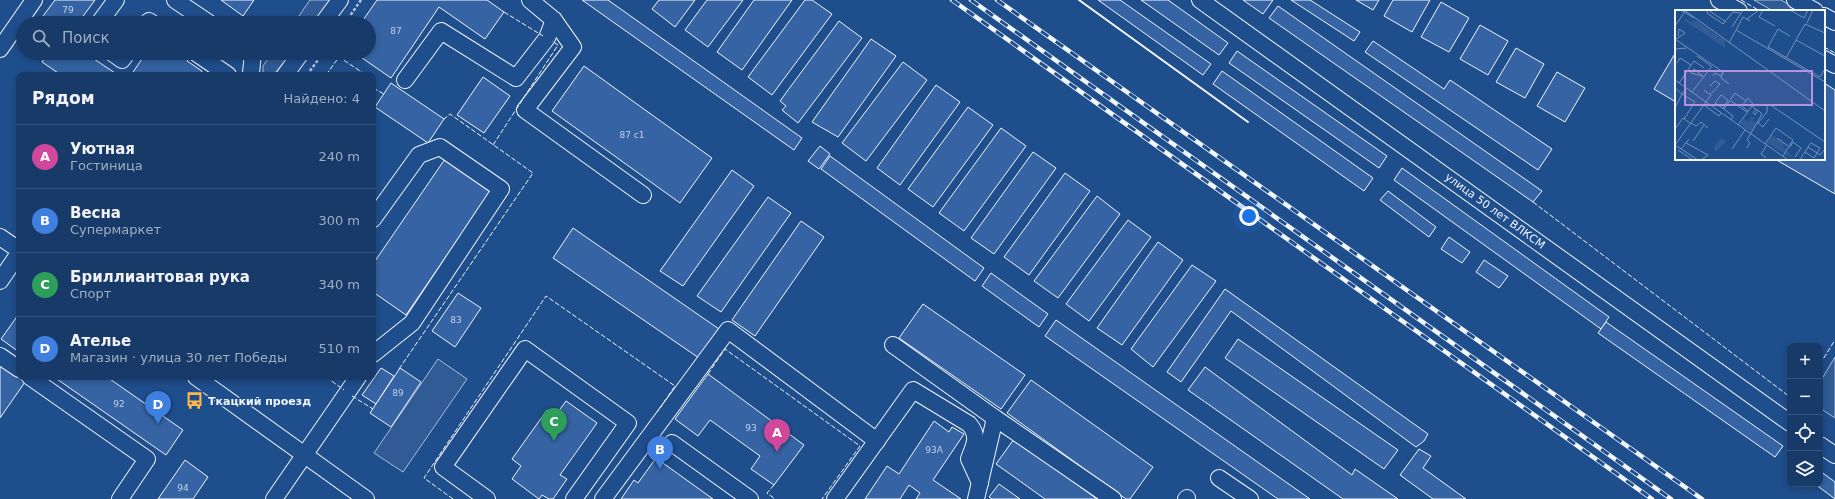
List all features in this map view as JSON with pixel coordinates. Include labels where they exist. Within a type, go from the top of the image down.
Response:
[{"type":"street","points":[[23,16],[34,0]]},
{"type":"street","points":[[104,16],[116,0]]},
{"type":"street","points":[[175,0],[199,16]]},
{"type":"street","points":[[328,16],[340,0]]},
{"type":"street","points":[[530,0],[554,20],[573,47],[525,110],[643,195]]},
{"type":"street","name":"улица 50 лет ВЛКСМ","points":[[1200,0],[1787,421]]},
{"type":"street","points":[[1719,0],[1737,10]]},
{"type":"street","points":[[1795,0],[1813,10]]},
{"type":"street","points":[[1825,17],[1835,22]]},
{"type":"street","points":[[405,80],[441,31],[516,78],[547,38],[554,20]]},
{"type":"street","points":[[0,49],[16,26]]},
{"type":"street","points":[[206,60],[224,72]]},
{"type":"street","points":[[251,72],[252,60]]},
{"type":"street","points":[[287,72],[296,60]]},
{"type":"street","points":[[1825,60],[1835,65]]},
{"type":"street","points":[[376,215],[419,154],[440,147],[501,189],[412,323],[376,352]]},
{"type":"street","points":[[0,237],[16,250]]},
{"type":"street","points":[[0,281],[16,257]]},
{"type":"street","points":[[602,499],[728,330],[877,441]]},
{"type":"street","points":[[893,345],[995,418],[1113,499]]},
{"type":"street","points":[[487,499],[442,467],[525,350],[628,423],[574,499]]},
{"type":"street","points":[[0,356],[16,367]]},
{"type":"street","points":[[34,380],[147,460],[120,499]]},
{"type":"street","points":[[200,380],[366,499]]},
{"type":"street","points":[[274,499],[356,380]]},
{"type":"street","points":[[835,499],[913,390],[969,424],[975,431],[976,438],[969,459],[980,483]]},
{"type":"street","points":[[976,499],[995,418]]},
{"type":"street","points":[[672,443],[750,499]]},
{"type":"street","points":[[1823,447],[1835,455]]},
{"type":"street","points":[[1219,478],[1250,499]]},
{"type":"path","points":[[350,16],[361,0]]},
{"type":"path","points":[[309,72],[318,60]]},
{"type":"shaded area","points":[[310,0],[334,0],[321,16],[299,16]]},
{"type":"shaded area","points":[[1754,0],[1781,0],[1798,10],[1771,10]]},
{"type":"shaded area","points":[[267,60],[285,60],[276,72],[263,72],[263,66]]},
{"type":"shaded area","points":[[1835,357],[1835,418],[1823,410],[1823,377]]},
{"type":"shaded area","points":[[438,359],[467,379],[403,472],[374,453]]},
{"type":"building","points":[[55,0],[95,0],[83,16],[43,16]]},
{"type":"building","points":[[221,0],[254,0],[243,16]]},
{"type":"building","points":[[377,0],[487,0],[504,12],[485,39],[439,7],[391,78],[365,60],[376,60],[376,16],[366,16]]},
{"type":"building","points":[[582,0],[608,0],[802,138],[794,150]]},
{"type":"building","points":[[659,0],[695,0],[675,27],[652,9]]},
{"type":"building","points":[[707,0],[743,0],[708,47],[685,30]]},
{"type":"building","points":[[754,0],[792,0],[742,70],[717,52]]},
{"type":"building","points":[[805,0],[812,0],[832,14],[772,95],[748,77]]},
{"type":"building","points":[[1098,0],[1120,0],[1211,64],[1203,75]]},
{"type":"building","points":[[1141,0],[1168,0],[1228,43],[1219,55]]},
{"type":"building","points":[[1243,0],[1273,0],[1263,14]]},
{"type":"building","points":[[1291,0],[1310,0],[1360,32],[1354,41]]},
{"type":"building","points":[[1356,0],[1379,0],[1373,10]]},
{"type":"building","points":[[1393,0],[1430,0],[1412,32],[1384,16]]},
{"type":"building","points":[[1441,2],[1469,18],[1449,52],[1421,37]]},
{"type":"building","points":[[1278,6],[1542,191],[1533,202],[1269,18]]},
{"type":"building","points":[[839,21],[862,38],[798,123],[782,110],[786,106],[780,101]]},
{"type":"building","points":[[1480,25],[1508,41],[1488,75],[1460,59]]},
{"type":"building","points":[[871,39],[896,56],[838,137],[812,122]]},
{"type":"building","points":[[1373,41],[1444,89],[1450,80],[1552,149],[1538,170],[1365,52]]},
{"type":"building","points":[[1516,48],[1544,64],[1525,98],[1496,82]]},
{"type":"building","points":[[1237,51],[1387,156],[1379,168],[1229,63]]},
{"type":"building","points":[[1675,54],[1675,101],[1654,89]]},
{"type":"building","points":[[43,60],[96,60],[114,72],[57,72],[42,62]]},
{"type":"building","points":[[141,60],[188,60],[187,61],[202,71],[202,72],[133,72]]},
{"type":"building","points":[[903,62],[927,80],[866,161],[842,143]]},
{"type":"building","points":[[584,66],[712,158],[680,203],[552,111]]},
{"type":"building","points":[[1222,71],[1373,178],[1364,191],[1213,84]]},
{"type":"building","points":[[1557,72],[1585,88],[1565,122],[1537,106]]},
{"type":"building","points":[[483,77],[510,96],[484,133],[457,115]]},
{"type":"building","points":[[391,83],[444,119],[428,143],[376,108]]},
{"type":"building","points":[[1825,84],[1835,90],[1835,194],[1777,160],[1825,160]]},
{"type":"building","points":[[936,85],[960,102],[900,185],[877,168]]},
{"type":"building","points":[[968,107],[993,125],[933,207],[908,189]]},
{"type":"building","points":[[1001,128],[1026,146],[964,231],[939,213]]},
{"type":"building","points":[[820,146],[830,154],[819,169],[808,161]]},
{"type":"building","points":[[1033,152],[1056,168],[994,254],[971,238]]},
{"type":"building","points":[[830,156],[984,268],[975,281],[821,169]]},
{"type":"building","points":[[445,159],[491,191],[406,315],[376,294],[376,260]]},
{"type":"building","points":[[1402,168],[1609,317],[1601,329],[1394,180]]},
{"type":"building","points":[[732,170],[754,186],[683,286],[660,271]]},
{"type":"building","points":[[1065,173],[1090,191],[1029,275],[1004,257]]},
{"type":"building","points":[[1388,191],[1436,227],[1429,237],[1380,200]]},
{"type":"building","points":[[1097,196],[1120,214],[1058,298],[1034,281]]},
{"type":"building","points":[[768,197],[791,213],[721,312],[697,296]]},
{"type":"building","points":[[1128,220],[1151,237],[1089,321],[1066,304]]},
{"type":"building","points":[[801,221],[824,237],[755,336],[732,320]]},
{"type":"building","points":[[573,228],[719,329],[699,358],[553,258]]},
{"type":"building","points":[[1449,237],[1470,252],[1462,263],[1441,249]]},
{"type":"building","points":[[1158,242],[1183,260],[1122,345],[1097,328]]},
{"type":"building","points":[[1484,260],[1508,276],[1499,288],[1476,272]]},
{"type":"building","points":[[1192,265],[1216,281],[1153,367],[1131,349]]},
{"type":"building","points":[[991,273],[1048,314],[1039,327],[982,286]]},
{"type":"building","points":[[1225,289],[1428,434],[1424,441],[1416,447],[1231,311],[1181,382],[1167,372]]},
{"type":"building","points":[[458,293],[481,308],[455,347],[432,331]]},
{"type":"building","points":[[923,304],[1025,375],[1001,409],[899,338]]},
{"type":"building","points":[[16,318],[16,350],[1,339]]},
{"type":"building","points":[[1056,320],[1310,499],[1278,499],[1045,336]]},
{"type":"building","points":[[1606,322],[1783,446],[1775,457],[1598,333]]},
{"type":"building","points":[[1238,339],[1398,450],[1384,469],[1225,358]]},
{"type":"building","points":[[0,365],[16,376],[16,380],[22,380],[25,382],[0,418]]},
{"type":"building","points":[[1205,367],[1352,475],[1355,469],[1398,499],[1343,499],[1188,390]]},
{"type":"building","points":[[381,368],[394,376],[376,404],[362,395],[373,380],[376,380],[376,375]]},
{"type":"building","points":[[400,368],[421,382],[391,427],[370,413]]},
{"type":"building","points":[[708,374],[804,445],[774,485],[751,469],[760,456],[710,420],[698,436],[675,419]]},
{"type":"building","points":[[58,380],[111,380],[183,430],[166,455]]},
{"type":"building","points":[[1031,380],[1153,467],[1130,499],[1126,499],[1007,413]]},
{"type":"building","points":[[566,401],[597,423],[560,475],[567,479],[553,499],[549,499],[542,495],[539,499],[512,479],[521,466],[512,459],[547,410],[555,416]]},
{"type":"building","points":[[934,421],[949,432],[952,427],[964,434],[933,480],[961,499],[916,499],[920,493],[909,485],[900,499],[865,499],[887,466],[899,474]]},
{"type":"building","points":[[1014,439],[1097,499],[1045,499],[996,464]]},
{"type":"building","points":[[1419,449],[1431,456],[1423,468],[1466,499],[1433,499],[1400,475]]},
{"type":"building","points":[[656,458],[713,499],[621,499],[634,480],[638,483]]},
{"type":"building","points":[[185,460],[208,477],[193,499],[158,499]]},
{"type":"building","points":[[1823,473],[1835,482],[1835,499],[1819,487],[1823,487]]},
{"type":"building","points":[[999,484],[1020,499],[992,499],[989,497]]},
{"type":"railway","points":[[952,0],[1652,499]]},
{"type":"railway","points":[[971,0],[1671,499]]},
{"type":"railway","points":[[997,0],[1702,499]]},
{"type":"fence","points":[[1741,0],[1758,10]]},
{"type":"fence","points":[[504,12],[543,36]]},
{"type":"fence","points":[[493,145],[558,45],[552,41]]},
{"type":"fence","points":[[1825,48],[1835,53]]},
{"type":"fence","points":[[328,72],[337,60]]},
{"type":"fence","points":[[344,60],[362,72]]},
{"type":"fence","points":[[376,90],[384,94],[385,93]]},
{"type":"fence","points":[[399,369],[533,173],[450,114],[444,119],[443,118]]},
{"type":"fence","points":[[1533,202],[1787,395]]},
{"type":"fence","points":[[453,499],[424,478],[546,296],[675,386],[658,411]]},
{"type":"fence","points":[[1823,359],[1835,340]]},
{"type":"fence","points":[[708,374],[725,349],[860,446],[822,499]]},
{"type":"fence","points":[[330,380],[344,390]]},
{"type":"fence","points":[[352,396],[373,409]]},
{"type":"fence","points":[[774,485],[767,493],[775,499]]},
{"type":"wall","points":[[1079,0],[1248,122]]},
{"type":"place","name":"Ткацкий проезд","points":[[195,401]]},
{"type":"place","name":"Ателье","points":[[158,424]]},
{"type":"place","name":"Бриллиантовая рука","points":[[554,441]]},
{"type":"place","name":"Уютная","points":[[777,452]]},
{"type":"place","name":"Весна","points":[[660,469]]}]
